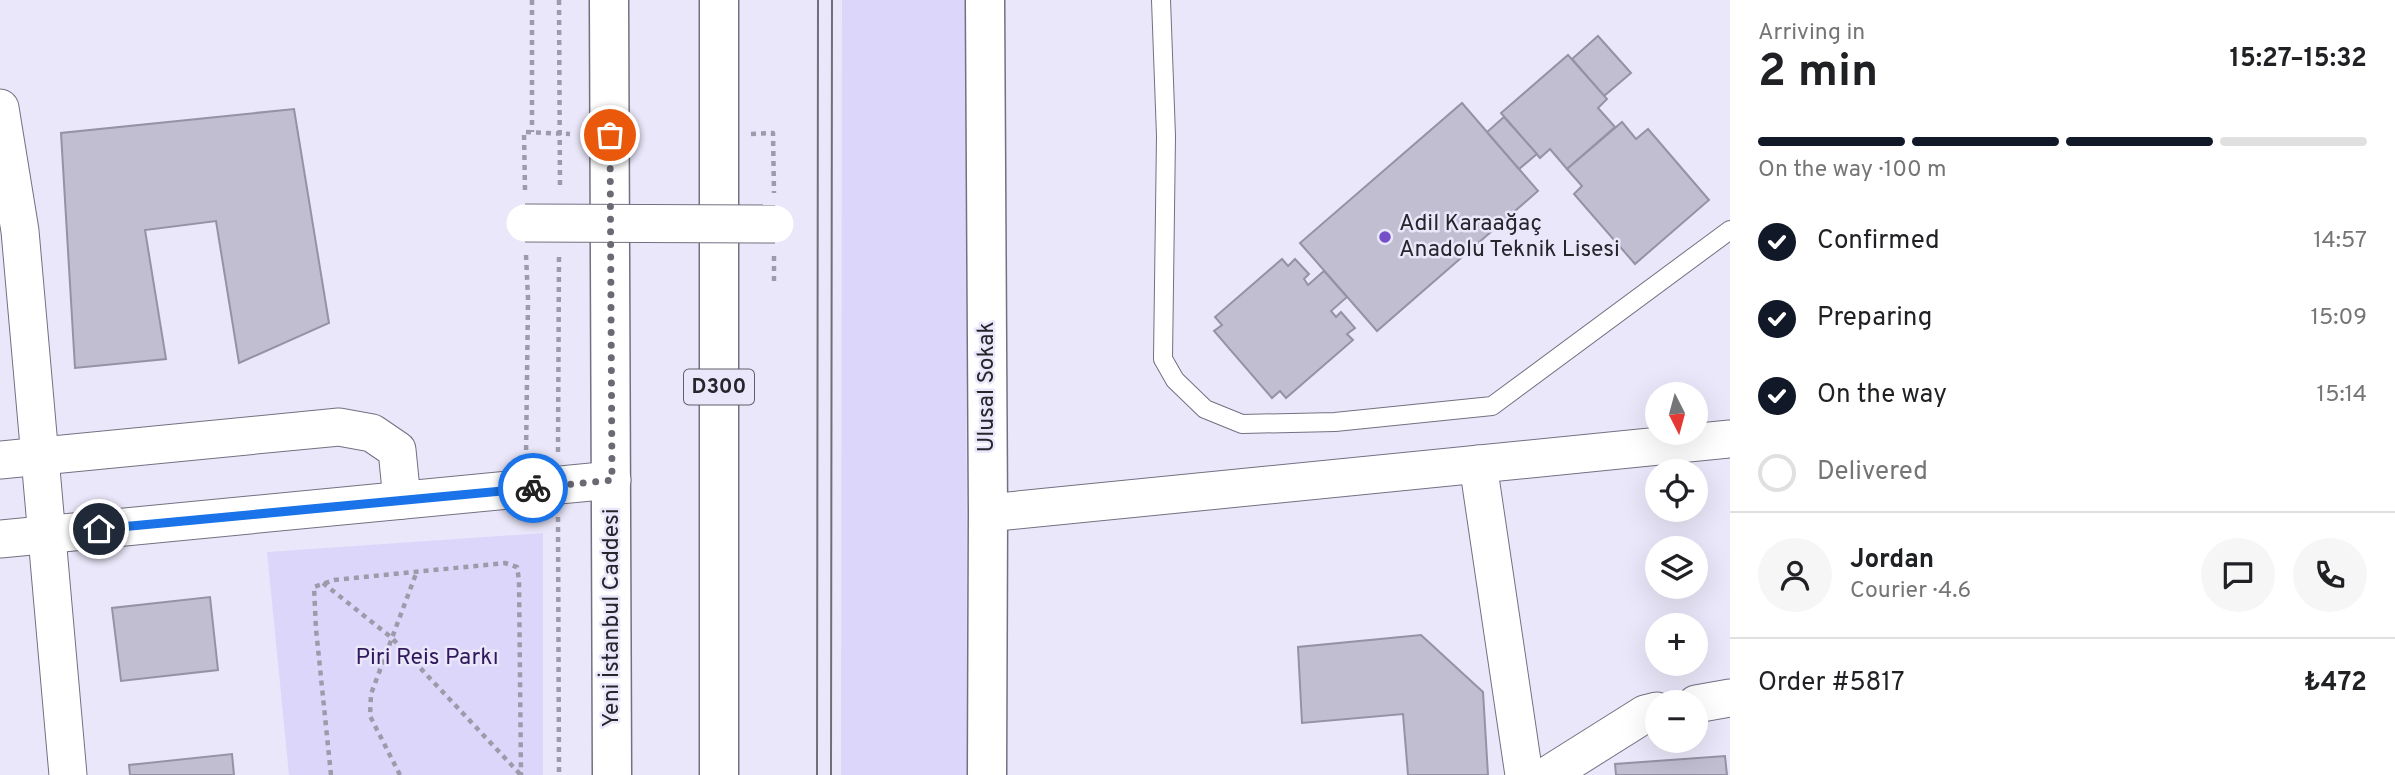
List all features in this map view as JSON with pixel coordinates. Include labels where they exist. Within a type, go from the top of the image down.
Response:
[{"type":"main road","name":"Yeni İstanbul Caddesi","points":[[609,0],[612,775]]},
{"type":"main road","name":"D300","points":[[719,0],[719,775]]},
{"type":"main road","name":"Ulusal Sokak","points":[[985,0],[987,775]]},
{"type":"street","points":[[0,108],[20,231],[68,775]]},
{"type":"street","points":[[525,223],[775,224]]},
{"type":"street","points":[[0,460],[339,427],[372,433],[397,450],[402,500]]},
{"type":"street","points":[[988,513],[1730,439]]},
{"type":"street","points":[[1478,464],[1524,775]]},
{"type":"street","points":[[0,539],[612,480]]},
{"type":"street","points":[[1708,702],[1730,698]]},
{"type":"street","points":[[1548,775],[1645,714]]},
{"type":"lane","points":[[1161,0],[1166,136],[1163,359],[1175,380],[1205,409],[1242,424],[1335,422],[1492,405],[1730,230]]},
{"type":"path","points":[[532,0],[532,132]]},
{"type":"path","points":[[559,0],[560,198]]},
{"type":"path","points":[[559,775],[528,299],[524,132],[570,134]]},
{"type":"path","points":[[773,133],[775,224]]},
{"type":"path","points":[[542,487],[559,250]]},
{"type":"path","points":[[331,775],[314,587],[323,582],[505,563],[517,567],[519,580],[520,774]]},
{"type":"path","points":[[400,775],[370,716],[371,694],[417,571]]},
{"type":"path","points":[[323,582],[391,638],[520,774]]},
{"type":"green space","points":[[842,0],[966,0],[967,775],[841,775]]},
{"type":"green space","name":"Piri Reis Parkı","points":[[543,533],[543,775],[289,775],[267,552]]},
{"type":"building","points":[[1598,36],[1631,73],[1604,96],[1572,59]]},
{"type":"building","points":[[1568,55],[1607,99],[1598,108],[1615,127],[1567,169],[1550,149],[1540,158],[1501,113]]},
{"type":"building","points":[[1462,103],[1538,191],[1377,331],[1300,243]]},
{"type":"building","points":[[294,109],[329,323],[239,363],[216,221],[145,230],[166,359],[75,368],[61,133]]},
{"type":"building","points":[[1504,117],[1537,154],[1519,169],[1487,132]]},
{"type":"building","points":[[1622,122],[1636,139],[1648,129],[1709,200],[1635,264],[1574,194],[1582,186],[1567,169]]},
{"type":"building","points":[[1282,259],[1288,266],[1295,259],[1309,274],[1304,279],[1308,285],[1324,271],[1347,297],[1331,311],[1336,317],[1341,312],[1355,328],[1347,334],[1353,340],[1286,398],[1280,391],[1272,398],[1214,331],[1222,325],[1215,317]]},
{"type":"building","points":[[210,597],[218,670],[121,681],[112,608]]},
{"type":"building","points":[[1421,635],[1483,692],[1488,775],[1408,775],[1403,714],[1302,723],[1298,647]]},
{"type":"building","points":[[232,754],[234,775],[130,775],[129,765]]},
{"type":"building","points":[[1725,756],[1727,775],[1616,775],[1615,764]]},
{"type":"tram line","points":[[817,775],[818,0]]},
{"type":"tram line","points":[[831,775],[832,0]]},
{"type":"way so far","points":[[533,488],[612,480],[610,135]]},
{"type":"place","name":"Adil Karaağaç Anadolu Teknik Lisesi","points":[[1385,237]]},
{"type":"route","points":[[99,529],[533,488]]}]
